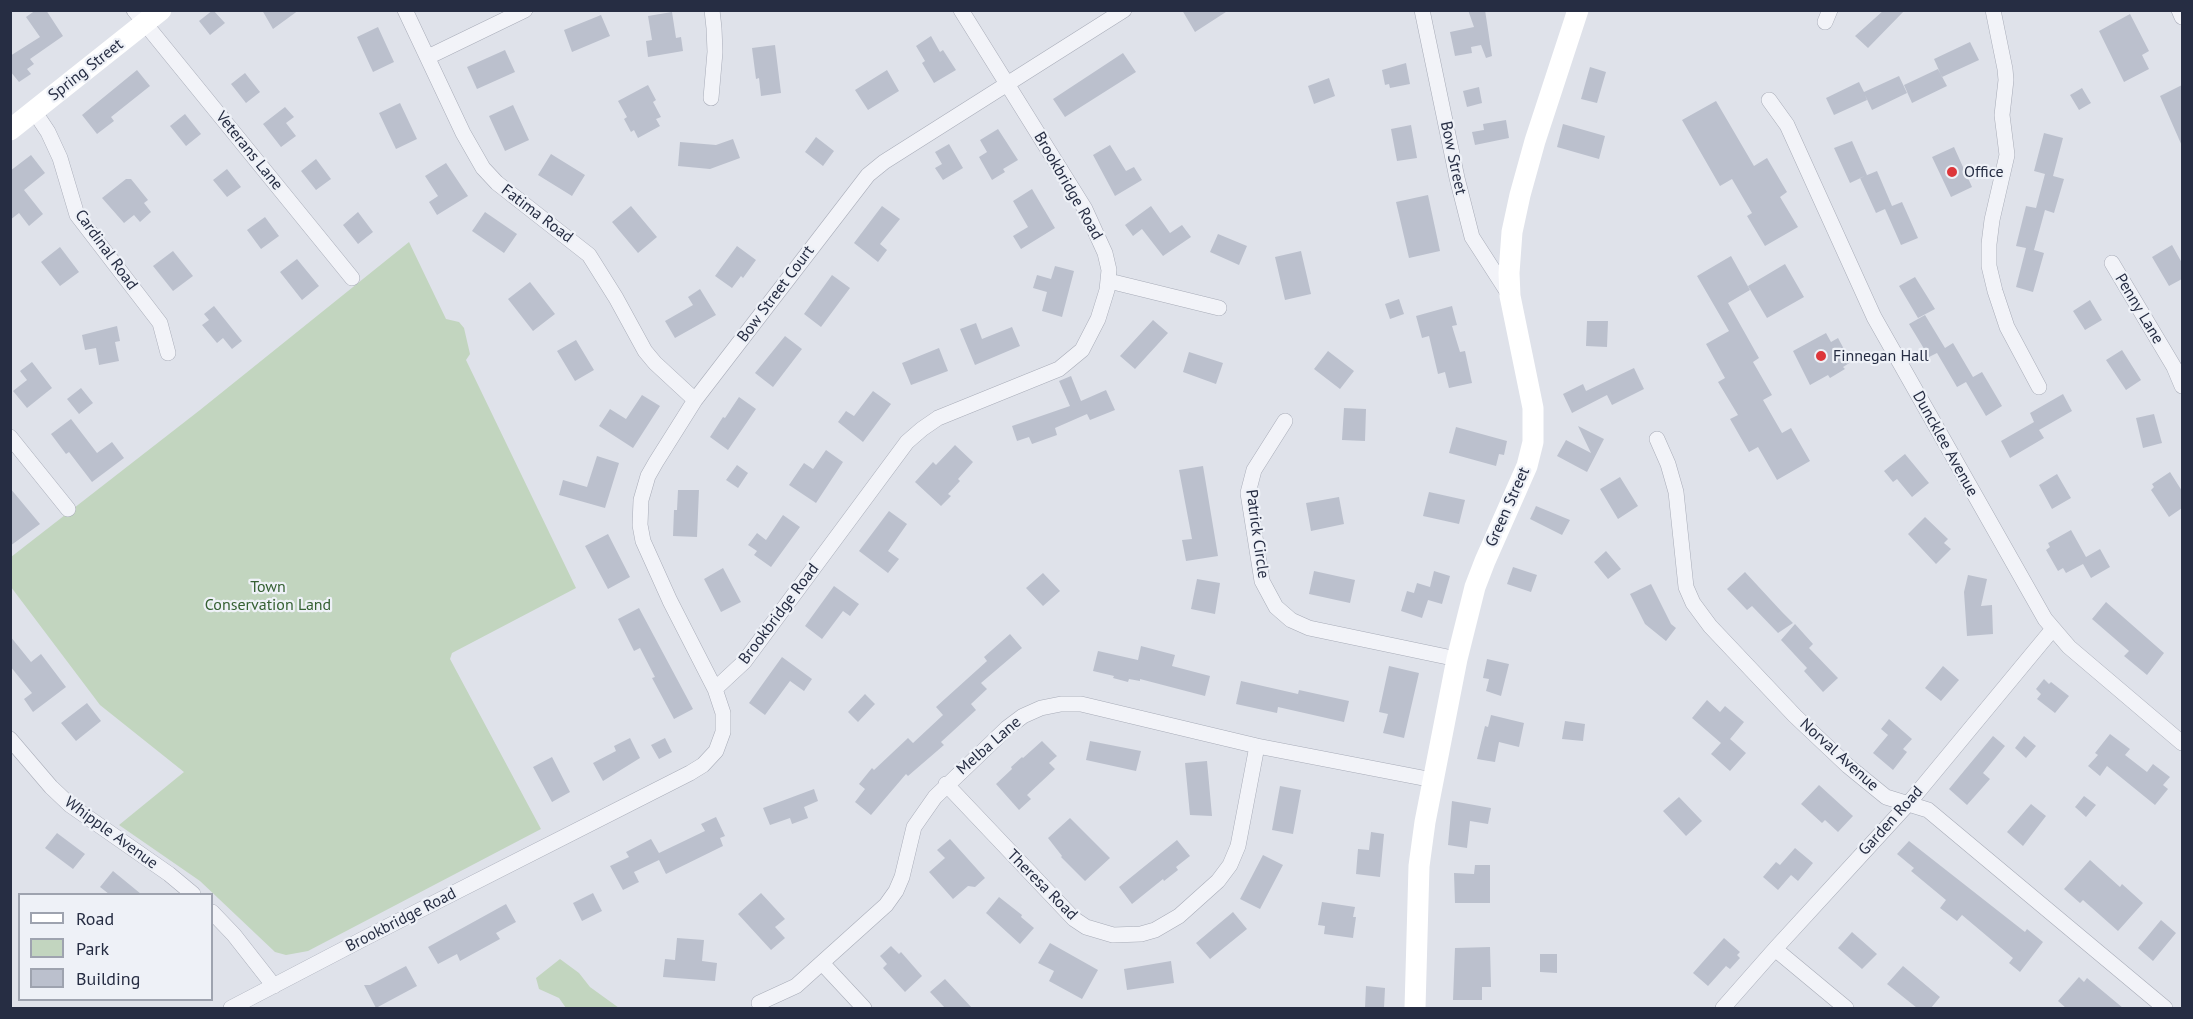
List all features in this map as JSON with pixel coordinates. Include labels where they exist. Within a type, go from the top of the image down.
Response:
[{"type":"street","name":"Fatima Road","points":[[405,10],[463,133],[483,168],[497,183],[589,255],[645,351],[695,400]]},
{"type":"street","points":[[428,57],[525,10]]},
{"type":"street","points":[[711,98],[715,52],[712,10]]},
{"type":"street","name":"Brookbridge Road","points":[[231,1008],[699,768],[713,755],[723,732],[723,708],[715,689],[744,662],[907,442],[938,418],[1047,375],[1068,363],[1082,350],[1098,319],[1109,281],[1105,253],[1094,226],[961,10]]},
{"type":"street","name":"Bow Street Court","points":[[715,689],[649,557],[640,525],[641,500],[648,476],[695,400],[863,180],[884,162],[1124,10]]},
{"type":"street","name":"Bow Street","points":[[1422,10],[1457,178],[1472,237],[1510,296]]},
{"type":"street","name":"Green Street","points":[[1415,1008],[1419,866],[1457,658],[1475,587],[1527,466],[1533,442],[1533,408],[1510,296],[1511,245],[1520,195],[1535,141],[1578,10]]},
{"type":"street","points":[[1993,10],[2005,69],[2002,115],[2007,155],[1992,220],[1989,266],[2007,327],[2039,387]]},
{"type":"street","points":[[2179,10],[2182,17]]},
{"type":"street","name":"Spring Street","points":[[10,130],[147,15]]},
{"type":"street","name":"Veterans Lane","points":[[147,15],[351,278]]},
{"type":"street","name":"Duncklee Avenue","points":[[1769,100],[1785,123],[1874,317],[2052,630],[2182,742]]},
{"type":"street","name":"Cardinal Road","points":[[34,111],[48,132],[60,158],[77,215],[160,323],[168,353]]},
{"type":"street","name":"Penny Lane","points":[[2112,263],[2174,367],[2182,386]]},
{"type":"street","points":[[1109,281],[1219,308]]},
{"type":"street","name":"Patrick Circle","points":[[1285,421],[1254,470],[1248,493],[1262,581],[1276,607],[1291,620],[1309,628],[1457,658]]},
{"type":"street","points":[[10,437],[68,509]]},
{"type":"street","name":"Norval Avenue","points":[[1657,439],[1668,464],[1676,492],[1685,581],[1693,603],[1710,626],[1821,742],[1886,797],[1928,810],[2164,1008]]},
{"type":"street","name":"Garden Road","points":[[1723,1008],[1908,804],[2052,630]]},
{"type":"street","name":"Melba Lane","points":[[759,1003],[796,986],[892,898],[903,877],[914,827],[928,806],[946,784],[1015,721],[1041,708],[1061,704],[1091,706],[1257,746],[1433,780]]},
{"type":"street","name":"Whipple Avenue","points":[[10,739],[51,787],[70,805],[169,874],[192,893]]},
{"type":"street","name":"Theresa Road","points":[[946,784],[1074,919],[1099,932],[1113,935],[1141,934],[1155,930],[1179,916],[1218,882],[1230,865],[1238,846],[1257,746]]},
{"type":"street","points":[[213,913],[241,943],[274,986]]},
{"type":"street","points":[[1775,949],[1846,1008]]},
{"type":"street","points":[[822,963],[864,1008]]},
{"type":"green space","name":"Town Conservation Land","points":[[409,242],[446,319],[459,322],[464,328],[470,354],[466,360],[576,588],[452,653],[450,659],[541,829],[308,951],[286,955],[275,952],[200,881],[119,825],[184,772],[100,705],[11,587],[11,557],[200,410]]},
{"type":"green space","points":[[560,959],[579,973],[590,987],[619,1008],[566,1008],[559,998],[539,989],[536,978]]},
{"type":"building","points":[[36,10],[46,10],[63,36],[30,59],[34,64],[27,69],[31,74],[19,82],[10,71],[10,56],[40,37],[26,17]]},
{"type":"building","points":[[213,10],[225,23],[210,35],[199,21]]},
{"type":"building","points":[[262,10],[299,10],[273,29]]},
{"type":"building","points":[[1182,10],[1229,10],[1195,32]]},
{"type":"building","points":[[1468,10],[1485,10],[1492,56],[1486,58],[1481,45],[1471,47],[1472,53],[1455,56],[1450,32],[1474,27]]},
{"type":"building","points":[[1884,10],[1905,10],[1868,48],[1855,36]]},
{"type":"building","points":[[672,12],[676,38],[681,37],[683,51],[648,57],[646,41],[652,40],[648,16]]},
{"type":"building","points":[[2130,14],[2149,51],[2142,55],[2149,69],[2124,82],[2099,31]]},
{"type":"building","points":[[601,15],[610,36],[572,52],[564,30]]},
{"type":"building","points":[[378,27],[394,62],[373,72],[357,37]]},
{"type":"building","points":[[931,36],[940,52],[943,50],[956,70],[934,83],[922,63],[925,61],[916,46]]},
{"type":"building","points":[[1970,42],[1979,60],[1942,77],[1934,59]]},
{"type":"building","points":[[775,45],[781,93],[761,96],[752,48]]},
{"type":"building","points":[[505,50],[515,72],[477,89],[467,67]]},
{"type":"building","points":[[1123,53],[1136,72],[1065,117],[1053,99]]},
{"type":"building","points":[[1406,63],[1410,84],[1390,88],[1389,84],[1385,85],[1382,70]]},
{"type":"building","points":[[1590,67],[1606,72],[1597,103],[1581,99]]},
{"type":"building","points":[[1938,69],[1947,86],[1912,103],[1904,85]]},
{"type":"building","points":[[137,70],[150,86],[111,117],[114,121],[97,134],[82,115]]},
{"type":"building","points":[[887,70],[899,91],[868,110],[855,90]]},
{"type":"building","points":[[245,73],[260,92],[246,103],[231,84]]},
{"type":"building","points":[[1899,76],[1907,93],[1872,110],[1865,95],[1867,100],[1834,115],[1826,98],[1859,82],[1864,92]]},
{"type":"building","points":[[1329,78],[1335,96],[1314,104],[1308,86]]},
{"type":"building","points":[[648,85],[661,117],[656,119],[660,126],[638,138],[634,130],[631,132],[624,119],[627,117],[618,101]]},
{"type":"building","points":[[2182,85],[2182,146],[2160,96]]},
{"type":"building","points":[[1479,87],[1482,103],[1467,107],[1463,91]]},
{"type":"building","points":[[2082,88],[2091,103],[2079,110],[2070,95]]},
{"type":"building","points":[[1716,101],[1754,166],[1767,158],[1787,192],[1780,197],[1798,227],[1765,246],[1747,216],[1752,213],[1732,179],[1720,186],[1682,120]]},
{"type":"building","points":[[400,103],[417,139],[396,149],[379,113]]},
{"type":"building","points":[[513,105],[529,140],[505,151],[489,116]]},
{"type":"building","points":[[285,107],[294,117],[286,123],[296,136],[281,147],[263,124]]},
{"type":"building","points":[[185,114],[201,134],[186,146],[170,126]]},
{"type":"building","points":[[1506,120],[1509,138],[1475,145],[1472,132],[1484,130],[1483,124]]},
{"type":"building","points":[[1563,124],[1605,136],[1599,159],[1557,147]]},
{"type":"building","points":[[1411,125],[1417,158],[1397,161],[1391,129]]},
{"type":"building","points":[[998,129],[1018,160],[1003,169],[1005,172],[992,180],[979,157],[987,152],[980,140]]},
{"type":"building","points":[[2044,133],[2063,138],[2053,176],[2064,179],[2054,213],[2045,210],[2034,250],[2044,253],[2033,292],[2016,287],[2026,248],[2016,246],[2026,206],[2036,208],[2045,174],[2034,171]]},
{"type":"building","points":[[816,137],[834,151],[823,166],[805,152]]},
{"type":"building","points":[[733,139],[740,158],[710,169],[678,166],[680,142],[716,145]]},
{"type":"building","points":[[1852,141],[1867,175],[1850,183],[1834,148]]},
{"type":"building","points":[[949,144],[963,168],[943,180],[935,168],[942,164],[935,152]]},
{"type":"building","points":[[1110,145],[1126,171],[1134,167],[1142,180],[1115,196],[1093,155]]},
{"type":"building","name":"Office","points":[[1954,147],[1972,187],[1951,197],[1932,157]]},
{"type":"building","points":[[551,154],[585,175],[572,196],[538,175]]},
{"type":"building","points":[[31,155],[45,173],[24,190],[43,214],[29,226],[19,213],[10,220],[10,171]]},
{"type":"building","points":[[316,159],[331,179],[316,190],[301,171]]},
{"type":"building","points":[[446,163],[468,196],[437,215],[429,202],[438,196],[425,176]]},
{"type":"building","points":[[227,169],[241,187],[227,197],[213,180]]},
{"type":"building","points":[[1877,171],[1892,206],[1902,202],[1918,238],[1901,245],[1885,209],[1876,213],[1860,178]]},
{"type":"building","points":[[126,179],[131,179],[148,200],[144,203],[151,212],[140,222],[134,215],[124,223],[102,198]]},
{"type":"building","points":[[1032,189],[1055,228],[1021,249],[1013,236],[1028,227],[1013,201]]},
{"type":"building","points":[[1428,195],[1440,251],[1409,258],[1396,202]]},
{"type":"building","points":[[631,206],[657,237],[638,253],[612,222]]},
{"type":"building","points":[[882,206],[900,219],[880,244],[887,250],[878,262],[854,243]]},
{"type":"building","points":[[1151,206],[1170,233],[1182,225],[1191,237],[1163,256],[1142,229],[1133,236],[1125,225]]},
{"type":"building","points":[[358,212],[373,232],[358,244],[343,225]]},
{"type":"building","points":[[485,212],[517,234],[504,253],[472,231]]},
{"type":"building","points":[[265,217],[279,236],[261,249],[247,230]]},
{"type":"building","points":[[1218,234],[1247,246],[1239,265],[1210,252]]},
{"type":"building","points":[[2172,245],[2182,263],[2182,279],[2169,286],[2152,257]]},
{"type":"building","points":[[737,246],[756,260],[743,278],[741,276],[732,288],[715,276]]},
{"type":"building","points":[[60,247],[79,272],[60,286],[41,262]]},
{"type":"building","points":[[173,251],[193,276],[173,291],[153,266]]},
{"type":"building","points":[[1301,251],[1311,294],[1285,300],[1275,257]]},
{"type":"building","points":[[1731,256],[1750,290],[1728,303],[1759,358],[1753,362],[1772,395],[1763,400],[1782,433],[1791,428],[1810,461],[1777,480],[1758,447],[1749,452],[1730,419],[1738,415],[1718,382],[1725,378],[1706,344],[1729,331],[1697,276]]},
{"type":"building","points":[[297,259],[319,286],[302,300],[280,272]]},
{"type":"building","points":[[1785,264],[1804,297],[1767,318],[1748,286]]},
{"type":"building","points":[[1055,266],[1074,271],[1062,317],[1042,311],[1047,292],[1033,288],[1037,275],[1051,279]]},
{"type":"building","points":[[832,275],[850,288],[821,327],[804,314]]},
{"type":"building","points":[[1915,277],[1935,309],[1918,318],[1899,286]]},
{"type":"building","points":[[530,282],[555,314],[533,331],[508,299]]},
{"type":"building","points":[[700,289],[716,315],[675,338],[665,321],[693,305],[688,297]]},
{"type":"building","points":[[1399,299],[1404,314],[1390,319],[1385,304]]},
{"type":"building","points":[[2090,300],[2102,320],[2085,330],[2073,311]]},
{"type":"building","points":[[214,306],[242,341],[232,349],[223,338],[217,343],[202,325],[209,320],[204,314]]},
{"type":"building","points":[[1452,306],[1457,325],[1452,326],[1460,352],[1465,351],[1472,383],[1449,388],[1445,372],[1438,374],[1429,336],[1422,338],[1416,316]]},
{"type":"building","points":[[1925,315],[1945,348],[1953,343],[1973,377],[1982,372],[2002,406],[1986,416],[1966,382],[1957,387],[1937,353],[1929,357],[1909,324]]},
{"type":"building","points":[[1153,320],[1168,333],[1135,369],[1120,356]]},
{"type":"building","points":[[1587,321],[1608,321],[1607,347],[1586,346]]},
{"type":"building","points":[[976,323],[982,339],[1012,327],[1020,346],[975,365],[960,329]]},
{"type":"building","points":[[117,326],[120,341],[115,342],[119,361],[99,365],[96,348],[85,350],[82,335]]},
{"type":"building","name":"Finnegan Hall","points":[[1826,333],[1831,342],[1838,338],[1851,362],[1843,367],[1845,369],[1830,378],[1828,375],[1810,385],[1793,351]]},
{"type":"building","points":[[785,336],[802,349],[773,387],[755,373]]},
{"type":"building","points":[[576,340],[594,370],[575,381],[557,351]]},
{"type":"building","points":[[939,348],[948,371],[911,385],[902,363]]},
{"type":"building","points":[[2122,350],[2141,380],[2126,390],[2106,360]]},
{"type":"building","points":[[1328,351],[1354,371],[1340,389],[1314,369]]},
{"type":"building","points":[[1189,352],[1223,363],[1216,384],[1183,372]]},
{"type":"building","points":[[32,362],[52,388],[27,408],[13,391],[27,380],[20,371]]},
{"type":"building","points":[[1634,368],[1644,389],[1612,405],[1607,395],[1572,413],[1563,394],[1583,384],[1586,391]]},
{"type":"building","points":[[1071,376],[1081,401],[1106,390],[1115,410],[1090,420],[1087,414],[1055,428],[1057,435],[1032,444],[1029,437],[1017,441],[1012,426],[1070,406],[1059,381]]},
{"type":"building","points":[[81,388],[93,403],[79,414],[67,399]]},
{"type":"building","points":[[873,391],[891,404],[863,442],[838,422],[846,411],[854,416]]},
{"type":"building","points":[[2063,394],[2072,411],[2039,430],[2044,438],[2010,458],[2001,441],[2034,422],[2030,413]]},
{"type":"building","points":[[642,395],[660,406],[633,448],[599,426],[610,409],[626,419]]},
{"type":"building","points":[[739,397],[756,409],[728,450],[710,437]]},
{"type":"building","points":[[1344,408],[1366,409],[1365,441],[1342,440]]},
{"type":"building","points":[[2154,414],[2162,443],[2143,448],[2136,418]]},
{"type":"building","points":[[71,419],[97,453],[112,442],[124,458],[92,482],[69,452],[66,454],[51,434]]},
{"type":"building","points":[[1578,426],[1604,439],[1587,472],[1557,456],[1566,440],[1591,453]]},
{"type":"building","points":[[1456,427],[1507,441],[1504,455],[1499,454],[1496,466],[1449,453]]},
{"type":"building","points":[[955,445],[973,462],[948,494],[951,496],[941,506],[915,482],[933,462],[936,465]]},
{"type":"building","points":[[826,450],[843,462],[816,503],[789,485],[804,463],[813,469]]},
{"type":"building","points":[[1905,454],[1929,483],[1912,497],[1897,479],[1893,482],[1884,471]]},
{"type":"building","points":[[597,456],[619,463],[605,508],[559,495],[563,480],[587,487]]},
{"type":"building","points":[[737,465],[748,473],[738,488],[726,480]]},
{"type":"building","points":[[1203,466],[1218,556],[1186,561],[1182,540],[1192,539],[1179,470]]},
{"type":"building","points":[[2170,472],[2182,491],[2182,508],[2169,517],[2151,490],[2154,487],[2152,484]]},
{"type":"building","points":[[2057,474],[2071,498],[2052,509],[2039,485]]},
{"type":"building","points":[[1620,477],[1638,506],[1618,519],[1600,489]]},
{"type":"building","points":[[10,488],[40,524],[10,546]]},
{"type":"building","points":[[678,490],[699,490],[697,537],[673,536],[674,510],[677,510]]},
{"type":"building","points":[[1429,492],[1465,500],[1459,524],[1423,516]]},
{"type":"building","points":[[1339,497],[1344,524],[1311,531],[1306,503]]},
{"type":"building","points":[[1536,506],[1570,520],[1562,535],[1530,519]]},
{"type":"building","points":[[889,511],[907,524],[888,551],[899,559],[888,573],[859,551]]},
{"type":"building","points":[[783,515],[800,527],[771,567],[754,555],[757,551],[748,545],[757,533],[766,540]]},
{"type":"building","points":[[1925,517],[1948,539],[1944,543],[1951,549],[1936,564],[1908,534]]},
{"type":"building","points":[[2071,530],[2086,557],[2100,549],[2110,567],[2091,578],[2083,564],[2066,573],[2063,568],[2058,571],[2046,550],[2050,547],[2048,543]]},
{"type":"building","points":[[608,534],[630,577],[608,589],[585,546]]},
{"type":"building","points":[[1606,551],[1621,569],[1608,579],[1594,562]]},
{"type":"building","points":[[1513,567],[1537,575],[1531,592],[1507,584]]},
{"type":"building","points":[[723,568],[741,602],[721,612],[704,579]]},
{"type":"building","points":[[1314,571],[1355,580],[1350,603],[1309,594]]},
{"type":"building","points":[[1434,571],[1450,576],[1442,604],[1428,600],[1422,618],[1401,611],[1407,591],[1414,593],[1417,583],[1430,587]]},
{"type":"building","points":[[1745,572],[1793,623],[1778,633],[1752,606],[1747,610],[1727,589]]},
{"type":"building","points":[[1043,573],[1060,591],[1043,606],[1026,588]]},
{"type":"building","points":[[1968,575],[1987,579],[1981,606],[1992,605],[1993,634],[1967,636],[1964,592]]},
{"type":"building","points":[[1197,579],[1220,583],[1215,614],[1191,609]]},
{"type":"building","points":[[1651,584],[1671,624],[1676,628],[1666,641],[1645,624],[1630,594]]},
{"type":"building","points":[[834,586],[859,604],[850,616],[843,611],[822,639],[805,626]]},
{"type":"building","points":[[2106,602],[2164,653],[2147,675],[2124,656],[2129,651],[2092,619]]},
{"type":"building","points":[[639,608],[693,709],[674,719],[652,678],[655,677],[640,648],[634,651],[618,619]]},
{"type":"building","points":[[1795,624],[1813,644],[1809,648],[1838,678],[1823,692],[1804,671],[1807,668],[1781,640]]},
{"type":"building","points":[[1010,634],[1022,648],[981,683],[987,689],[971,704],[976,710],[941,742],[944,745],[908,776],[906,774],[871,815],[855,802],[865,789],[859,784],[872,768],[874,770],[908,738],[913,743],[943,715],[936,707],[987,661],[984,657]]},
{"type":"building","points":[[10,636],[31,662],[41,654],[66,687],[33,712],[24,699],[32,693],[10,666]]},
{"type":"building","points":[[1141,646],[1175,655],[1172,666],[1210,676],[1205,696],[1140,679],[1140,681],[1129,679],[1128,682],[1093,671],[1098,651],[1138,660]]},
{"type":"building","points":[[782,657],[812,679],[804,691],[790,681],[765,715],[749,703]]},
{"type":"building","points":[[1487,659],[1509,664],[1501,696],[1486,691],[1489,679],[1483,678]]},
{"type":"building","points":[[1389,666],[1419,673],[1404,738],[1383,733],[1388,714],[1379,712]]},
{"type":"building","points":[[1943,666],[1959,680],[1941,701],[1925,688]]},
{"type":"building","points":[[2044,679],[2069,696],[2055,713],[2037,699],[2041,694],[2036,689]]},
{"type":"building","points":[[1241,681],[1298,694],[1299,690],[1349,701],[1344,722],[1278,707],[1277,713],[1236,704]]},
{"type":"building","points":[[865,694],[875,704],[858,722],[848,712]]},
{"type":"building","points":[[1707,700],[1720,712],[1725,706],[1744,722],[1730,739],[1746,753],[1730,771],[1711,754],[1721,743],[1692,718]]},
{"type":"building","points":[[87,703],[101,721],[76,741],[61,723]]},
{"type":"building","points":[[1491,715],[1524,723],[1519,747],[1499,742],[1495,762],[1477,759],[1485,726],[1488,727]]},
{"type":"building","points":[[1889,719],[1912,739],[1903,749],[1907,752],[1893,770],[1873,753],[1888,735],[1881,729]]},
{"type":"building","points":[[1565,721],[1585,724],[1583,741],[1562,739]]},
{"type":"building","points":[[2110,734],[2130,749],[2125,755],[2147,772],[2153,764],[2170,777],[2163,785],[2168,789],[2155,805],[2107,766],[2100,776],[2088,766],[2098,755],[2095,753]]},
{"type":"building","points":[[1993,736],[2005,746],[1983,773],[1990,779],[1967,805],[1949,789]]},
{"type":"building","points":[[2024,736],[2036,746],[2026,758],[2015,748]]},
{"type":"building","points":[[630,738],[640,758],[603,781],[593,763],[616,751],[614,746]]},
{"type":"building","points":[[665,738],[672,752],[659,759],[651,745]]},
{"type":"building","points":[[1042,741],[1057,756],[1049,763],[1055,769],[1027,795],[1031,799],[1019,810],[996,784],[1012,769],[1011,767]]},
{"type":"building","points":[[1090,741],[1141,751],[1136,771],[1086,760]]},
{"type":"building","points":[[552,757],[570,792],[552,802],[533,767]]},
{"type":"building","points":[[1207,761],[1212,816],[1190,815],[1185,763]]},
{"type":"building","points":[[1819,785],[1853,816],[1838,832],[1825,820],[1822,823],[1801,804]]},
{"type":"building","points":[[1280,786],[1301,790],[1293,834],[1272,830]]},
{"type":"building","points":[[814,789],[818,801],[804,807],[808,818],[792,824],[790,818],[770,825],[763,808]]},
{"type":"building","points":[[2084,796],[2096,805],[2086,817],[2075,807]]},
{"type":"building","points":[[1679,797],[1702,821],[1686,836],[1663,811]]},
{"type":"building","points":[[1452,801],[1491,808],[1488,824],[1470,821],[1467,848],[1448,845]]},
{"type":"building","points":[[2031,804],[2046,816],[2023,846],[2007,832]]},
{"type":"building","points":[[716,817],[725,836],[720,838],[723,846],[666,874],[659,860],[634,872],[639,882],[623,890],[610,866],[629,857],[626,852],[651,839],[659,853],[705,831],[701,824]]},
{"type":"building","points":[[1070,818],[1110,858],[1085,881],[1061,857],[1048,838]]},
{"type":"building","points":[[1371,832],[1384,834],[1380,877],[1356,874],[1358,849],[1369,850]]},
{"type":"building","points":[[57,833],[85,854],[73,869],[45,848]]},
{"type":"building","points":[[950,839],[985,878],[975,887],[968,886],[953,899],[929,872],[945,858],[937,850]]},
{"type":"building","points":[[1177,840],[1190,856],[1176,867],[1178,870],[1132,904],[1119,887]]},
{"type":"building","points":[[1909,841],[2025,932],[2027,929],[2043,942],[2020,972],[2009,963],[2013,958],[1962,915],[1957,921],[1940,908],[1946,900],[1911,871],[1914,868],[1897,854]]},
{"type":"building","points":[[1795,848],[1813,863],[1798,881],[1791,875],[1778,890],[1763,877],[1776,862],[1780,865]]},
{"type":"building","points":[[1263,855],[1283,865],[1260,909],[1240,899]]},
{"type":"building","points":[[2090,860],[2120,887],[2122,884],[2143,903],[2118,931],[2083,900],[2080,903],[2064,889]]},
{"type":"building","points":[[1475,865],[1490,865],[1490,903],[1455,903],[1454,873],[1474,874]]},
{"type":"building","points":[[113,871],[140,893],[108,893],[100,887]]},
{"type":"building","points":[[593,893],[602,911],[582,921],[573,903]]},
{"type":"building","points":[[761,893],[785,919],[775,927],[785,938],[771,950],[738,914]]},
{"type":"building","points":[[999,897],[1034,928],[1020,944],[986,913]]},
{"type":"building","points":[[1322,902],[1355,907],[1353,938],[1324,934],[1325,926],[1318,925]]},
{"type":"building","points":[[506,904],[516,922],[496,933],[500,939],[460,961],[457,954],[438,964],[428,947]]},
{"type":"building","points":[[1233,912],[1247,929],[1210,959],[1196,943]]},
{"type":"building","points":[[2161,920],[2176,933],[2153,961],[2138,948]]},
{"type":"building","points":[[1852,932],[1877,954],[1862,969],[1838,948]]},
{"type":"building","points":[[677,938],[704,940],[702,961],[717,963],[715,981],[663,977],[665,959],[675,960]]},
{"type":"building","points":[[1724,938],[1740,952],[1737,955],[1740,958],[1730,969],[1726,966],[1708,986],[1693,973]]},
{"type":"building","points":[[1050,943],[1098,970],[1082,999],[1049,981],[1054,971],[1038,963]]},
{"type":"building","points":[[891,946],[899,954],[901,952],[922,976],[905,992],[883,968],[887,964],[880,956]]},
{"type":"building","points":[[1490,947],[1491,987],[1482,987],[1482,1000],[1453,1000],[1455,948]]},
{"type":"building","points":[[1540,954],[1557,954],[1557,973],[1540,972]]},
{"type":"building","points":[[1171,961],[1174,983],[1127,990],[1124,969]]},
{"type":"building","points":[[406,966],[417,986],[376,1008],[364,985],[370,985]]},
{"type":"building","points":[[1903,966],[1940,997],[1931,1008],[1917,1008],[1887,984]]},
{"type":"building","points":[[2079,977],[2084,982],[2087,978],[2123,1008],[2066,1008],[2058,1001]]},
{"type":"building","points":[[945,979],[972,1008],[945,1008],[930,992]]},
{"type":"building","points":[[1366,986],[1385,988],[1384,1008],[1365,1008]]},
{"type":"place","name":"Office","points":[[1952,172]]},
{"type":"place","name":"Finnegan Hall","points":[[1821,356]]}]
